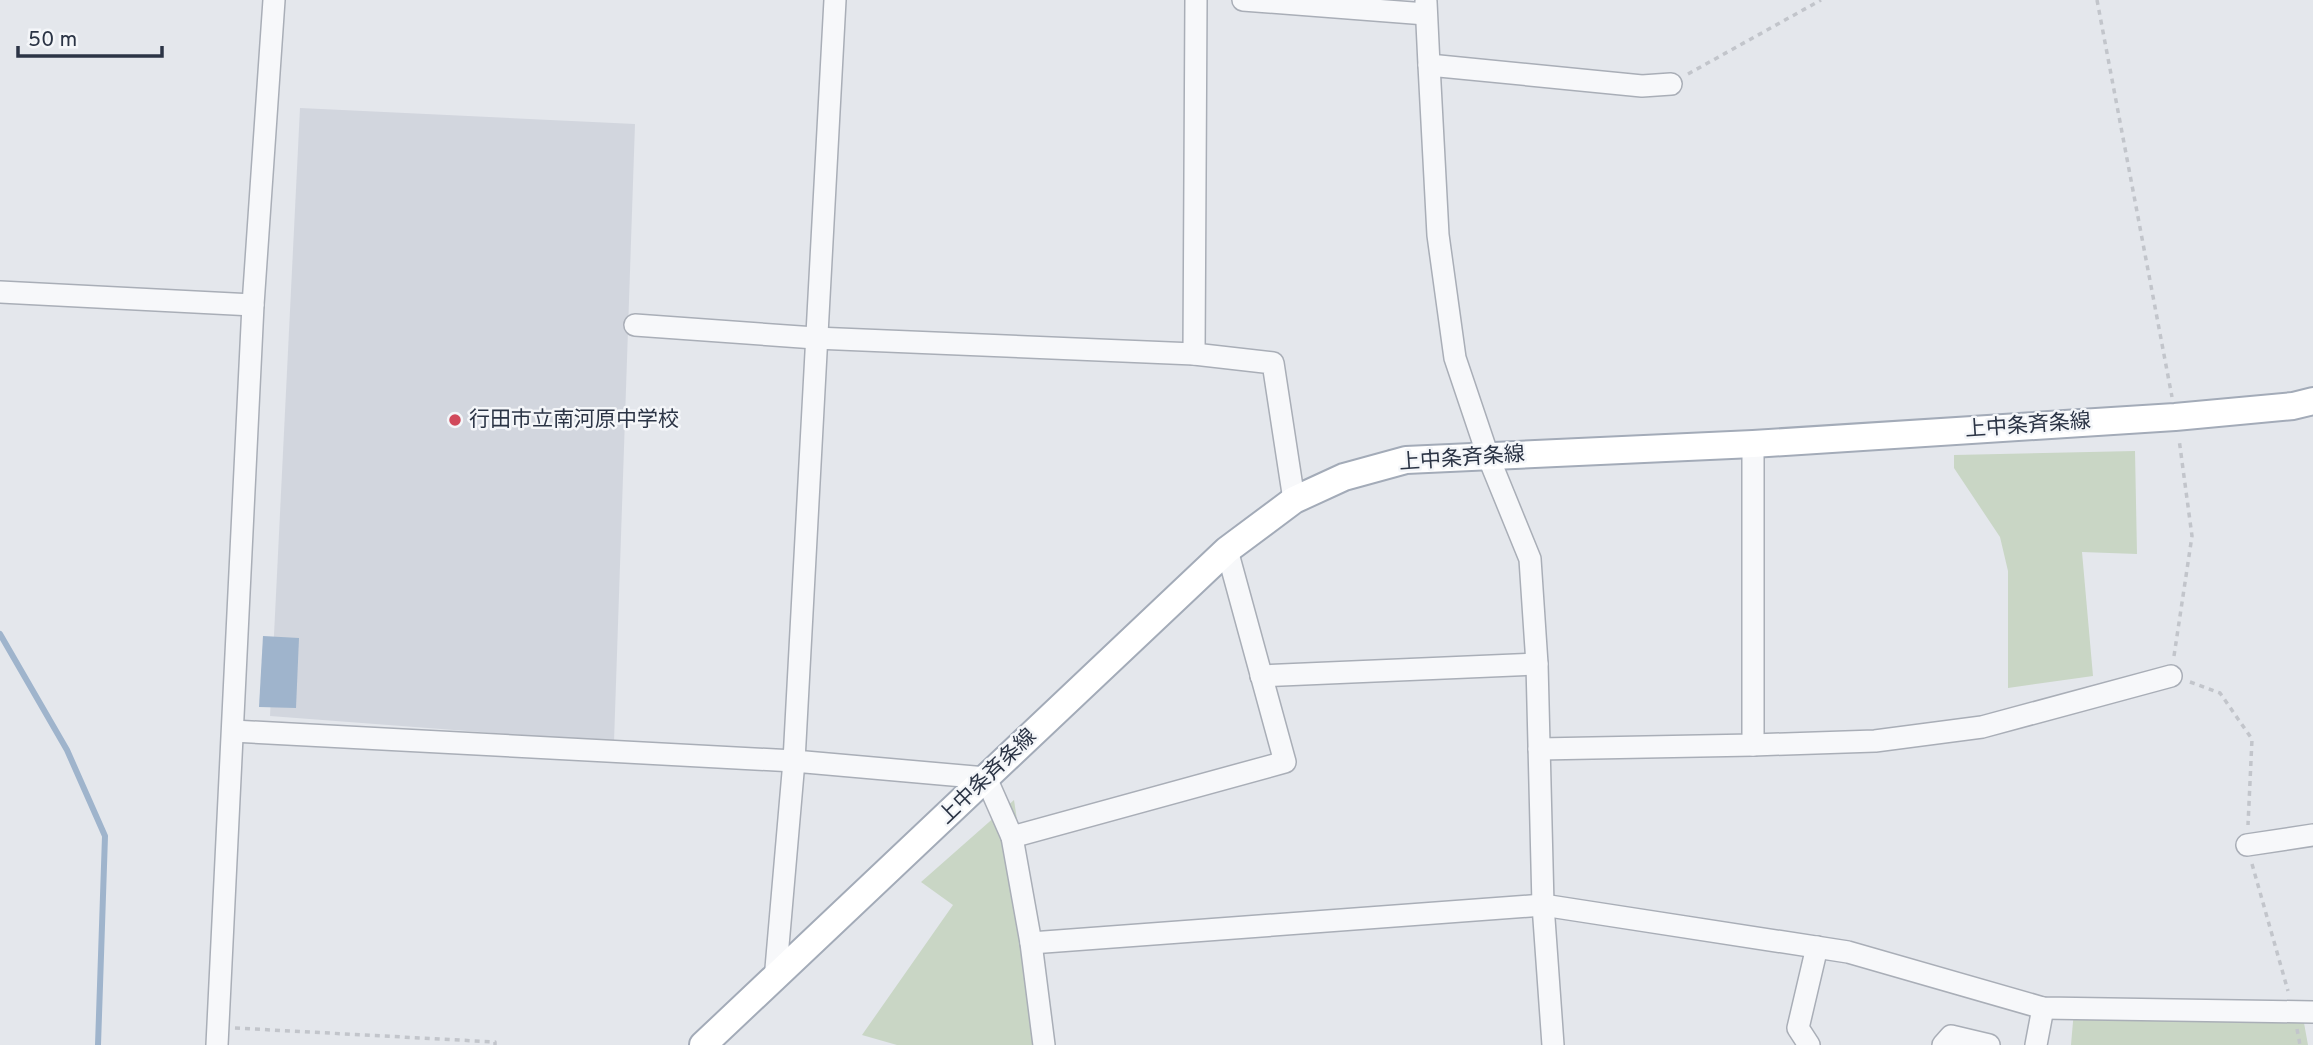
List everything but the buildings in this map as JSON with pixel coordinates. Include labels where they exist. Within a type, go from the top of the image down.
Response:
[{"type":"main road","name":"上中条斉条線","points":[[706,1044],[1227,550],[1294,500],[1344,477],[1406,460],[1753,444],[2175,417],[2293,406],[2313,401]]},
{"type":"street","points":[[217,1036],[253,305],[274,0]]},
{"type":"street","points":[[775,980],[794,761],[835,0]]},
{"type":"street","points":[[1194,354],[1196,0]]},
{"type":"street","points":[[1243,0],[1426,7],[1438,235],[1455,358],[1488,456],[1530,559],[1537,664],[1543,905],[1553,1045]]},
{"type":"street","points":[[1429,65],[1642,86],[1671,84]]},
{"type":"street","points":[[0,292],[253,305]]},
{"type":"street","points":[[635,325],[815,338],[1194,354],[1272,363],[1294,500]]},
{"type":"street","points":[[1753,444],[1753,745]]},
{"type":"street","points":[[1012,837],[1285,762],[1227,550]]},
{"type":"street","points":[[1261,676],[1537,664]]},
{"type":"street","points":[[1539,748],[1875,741],[1982,727],[2171,676]]},
{"type":"street","points":[[233,731],[794,761],[986,778],[1012,837],[1031,943],[1044,1045]]},
{"type":"street","points":[[2247,845],[2313,835]]},
{"type":"street","points":[[1031,943],[1543,905],[1848,952],[2043,1008],[2303,1013]]},
{"type":"street","points":[[1809,1045],[1798,1028],[1817,947]]},
{"type":"street","points":[[2036,1045],[2043,1008]]},
{"type":"street","points":[[1943,1045],[1951,1037],[1989,1045]]},
{"type":"path","points":[[1671,84],[1821,0]]},
{"type":"path","points":[[2097,0],[2175,417],[2192,536],[2171,676],[2220,693],[2252,739],[2247,845],[2303,1013],[2300,1045]]},
{"type":"path","points":[[217,1036],[495,1042],[495,1045]]},
{"type":"shaded area","name":"行田市立南河原中学校","points":[[300,108],[635,124],[614,742],[270,716]]},
{"type":"green space","points":[[2135,451],[2137,554],[2082,552],[2093,676],[2008,688],[2008,571],[2000,537],[1954,468],[1954,455]]},
{"type":"green space","points":[[1014,800],[1051,1045],[897,1045],[862,1035],[953,905],[921,882]]},
{"type":"green space","points":[[2074,1010],[2297,1014],[2304,1023],[2308,1045],[2071,1045]]},
{"type":"water","points":[[263,636],[299,638],[296,708],[259,707]]},
{"type":"waterway","points":[[0,634],[67,750],[105,836],[98,1045]]},
{"type":"place","name":"行田市立南河原中学校","points":[[455,420]]}]
